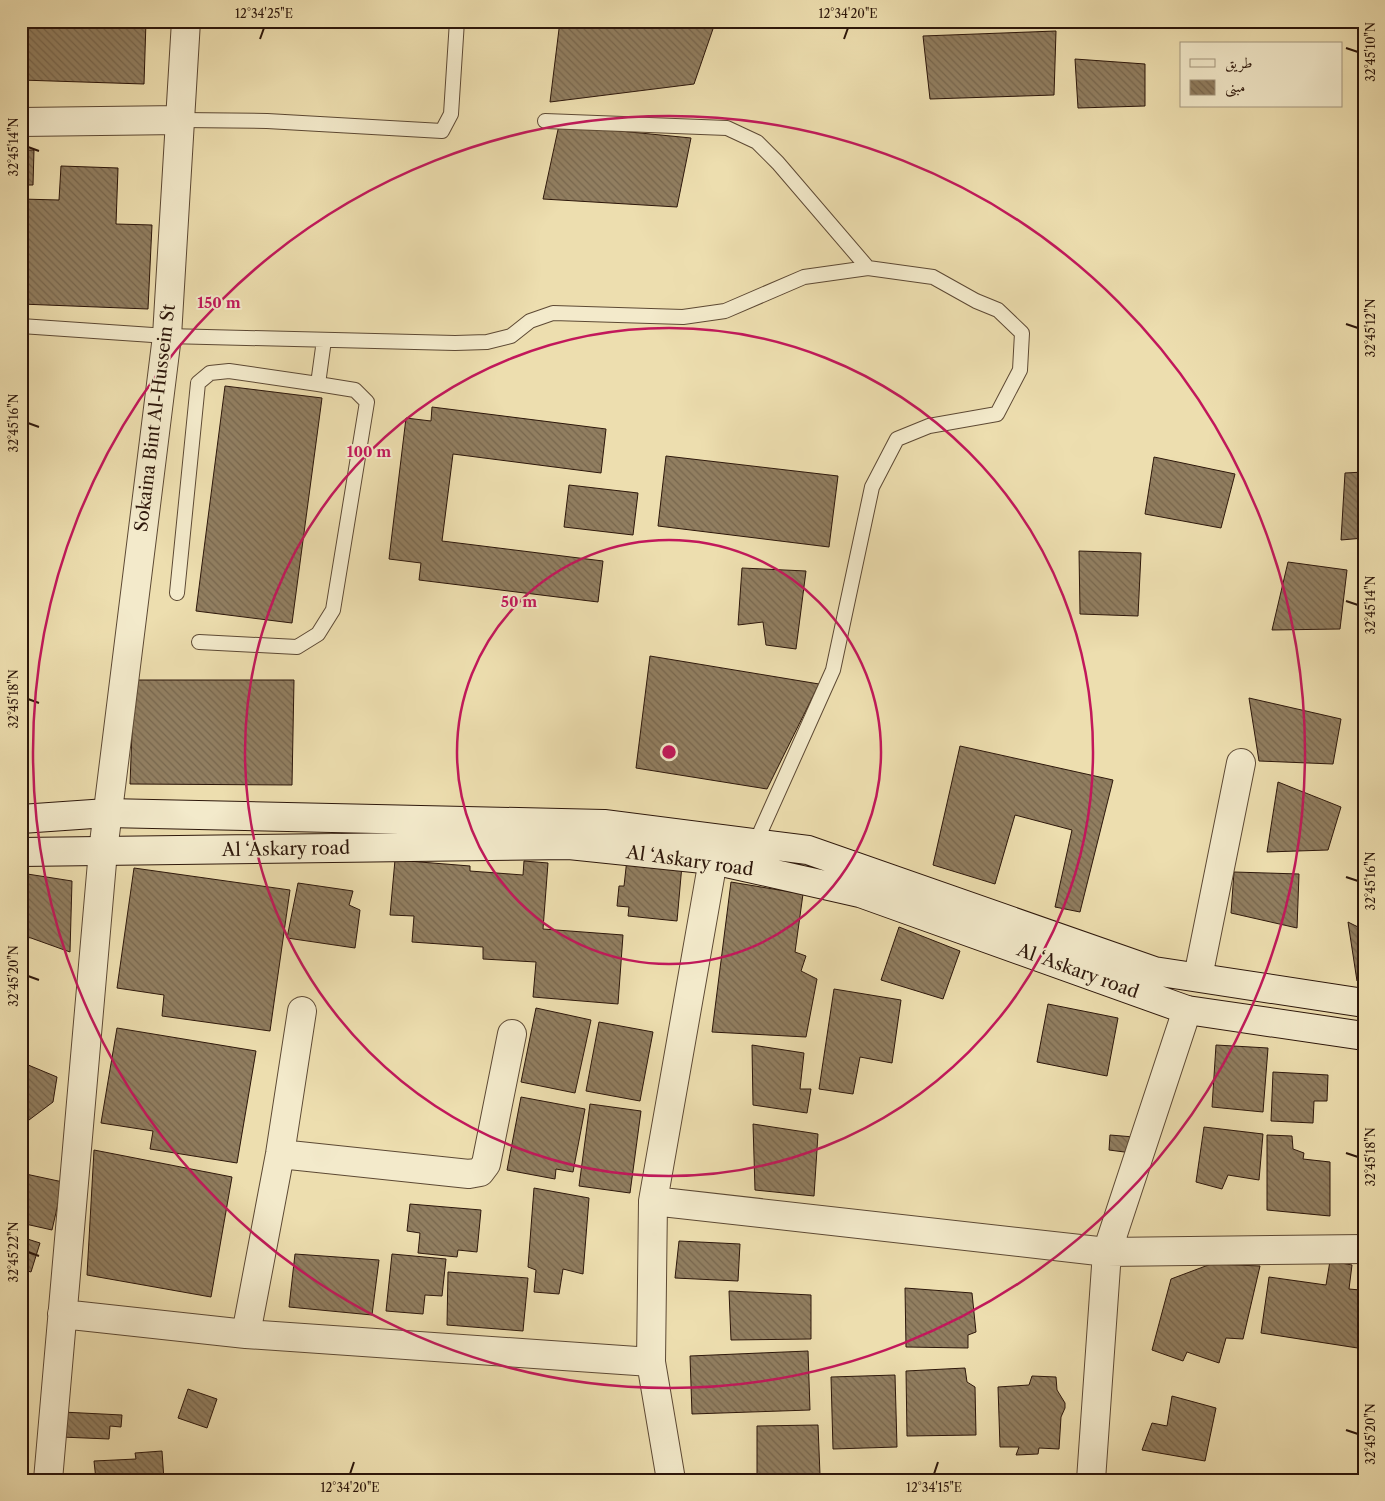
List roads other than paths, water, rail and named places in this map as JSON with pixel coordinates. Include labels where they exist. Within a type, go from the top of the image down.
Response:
[{"type":"street","name":"Sokaina Bint Al-Hussein St","points":[[48,1480],[102,851],[167,336],[186,21]]},
{"type":"street","points":[[21,122],[180,120]]},
{"type":"street","points":[[1198,977],[1241,762]]},
{"type":"street","name":"Al ‘Askary road","points":[[21,819],[107,813],[604,824],[808,850],[1154,971],[1364,1003]]},
{"type":"street","name":"Al ‘Askary road","points":[[21,852],[569,845],[712,860],[860,893],[1186,1010],[1364,1036]]},
{"type":"street","points":[[671,1480],[651,1362],[654,1201],[712,860]]},
{"type":"street","points":[[1091,1480],[1107,1252],[1186,1010]]},
{"type":"street","points":[[246,1334],[280,1154],[302,1011]]},
{"type":"street","points":[[280,1154],[470,1174],[480,1172],[486,1164],[512,1034]]},
{"type":"street","points":[[654,1201],[1107,1252],[1364,1249]]},
{"type":"street","points":[[62,1314],[246,1334],[651,1362]]},
{"type":"lane","points":[[180,120],[267,121],[442,131],[451,114],[457,21]]},
{"type":"lane","points":[[545,121],[727,128],[757,142],[868,268]]},
{"type":"lane","points":[[21,326],[167,336],[455,343],[487,342],[511,336],[530,321],[552,313],[683,317],[725,311],[804,277],[868,268],[934,277],[976,302],[998,310],[1022,333],[1020,370],[997,414],[928,426],[897,439],[872,487],[833,670],[755,844]]},
{"type":"lane","points":[[318,384],[324,340]]},
{"type":"lane","points":[[177,593],[198,383],[210,373],[229,371],[355,390],[367,402],[333,610],[318,634],[297,647],[199,642]]}]
